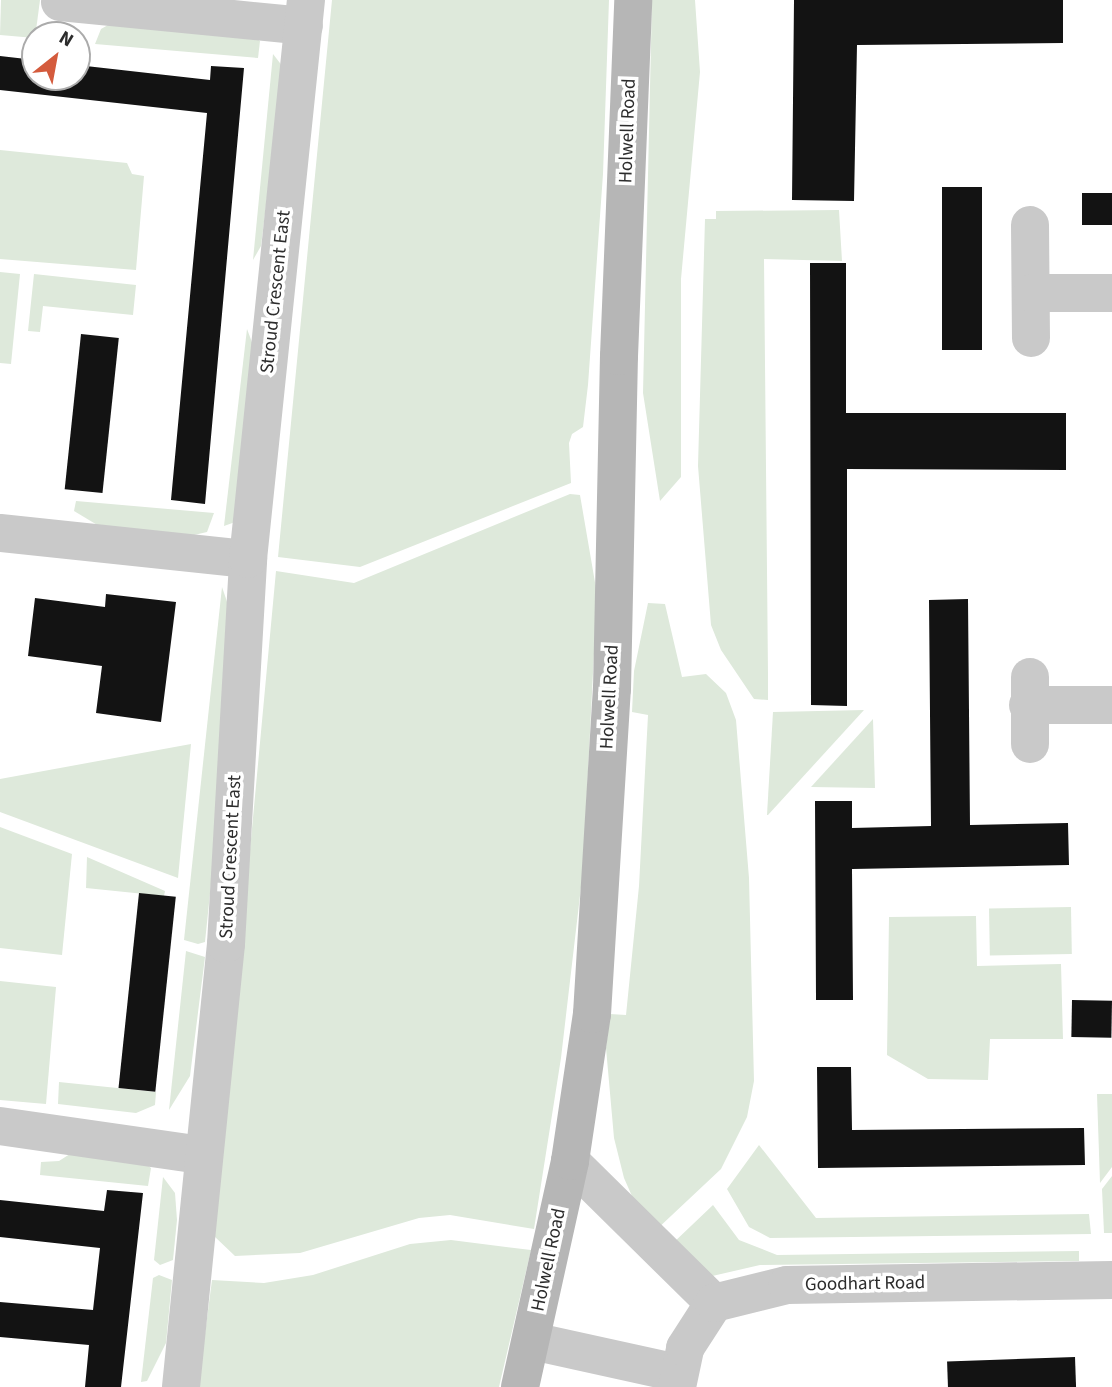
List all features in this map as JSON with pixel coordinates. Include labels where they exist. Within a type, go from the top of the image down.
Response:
[{"type":"street","name":"Holwell Road","points":[[520,1387],[570,1161],[592,1014],[612,689],[619,356],[633,0]]},
{"type":"street","name":"Stroud Crescent East","points":[[60,2],[305,13],[248,559],[226,944],[202,1155],[181,1387]]},
{"type":"street","points":[[1030,225],[1031,338]]},
{"type":"street","points":[[1032,293],[1112,293]]},
{"type":"street","points":[[0,533],[248,559]]},
{"type":"street","points":[[1030,744],[1029,691],[1112,705]]},
{"type":"street","points":[[0,1126],[202,1155]]},
{"type":"street","points":[[532,1342],[677,1380],[685,1348],[714,1303],[570,1161]]},
{"type":"street","name":"Goodhart Road","points":[[714,1303],[788,1285],[1112,1280]]},
{"type":"green space","points":[[1,0],[40,0],[37,21],[21,21],[21,37],[0,35]]},
{"type":"green space","points":[[332,0],[609,0],[603,174],[588,385],[583,427],[572,434],[569,443],[571,483],[360,567],[278,557]]},
{"type":"green space","points":[[652,0],[695,0],[700,72],[681,279],[681,477],[660,501],[643,393]]},
{"type":"green space","points":[[115,21],[253,35],[260,41],[258,58],[95,44],[101,29]]},
{"type":"green space","points":[[273,54],[283,67],[261,246],[253,260]]},
{"type":"green space","points":[[0,150],[127,163],[132,174],[144,176],[136,270],[0,259]]},
{"type":"green space","points":[[839,210],[842,261],[764,259],[768,700],[754,699],[721,650],[711,625],[698,466],[705,219],[716,219],[716,211]]},
{"type":"green space","points":[[0,272],[20,274],[11,364],[0,363]]},
{"type":"green space","points":[[34,274],[136,285],[133,315],[43,306],[40,332],[28,331]]},
{"type":"green space","points":[[247,329],[253,345],[238,521],[224,526]]},
{"type":"green space","points":[[570,494],[580,495],[597,594],[583,870],[561,1058],[534,1229],[450,1215],[419,1218],[300,1253],[235,1256],[214,1236],[276,571],[354,583]]},
{"type":"green space","points":[[76,501],[214,513],[207,532],[194,535],[99,526],[74,511]]},
{"type":"green space","points":[[222,587],[237,631],[205,942],[198,944],[184,940]]},
{"type":"green space","points":[[648,603],[665,604],[682,677],[706,674],[726,693],[736,720],[749,878],[754,1081],[747,1117],[721,1169],[655,1231],[639,1212],[624,1178],[614,1138],[606,1048],[610,1014],[626,1015],[639,886],[648,715],[632,712],[634,671]]},
{"type":"green space","points":[[864,710],[768,815],[767,815],[773,712]]},
{"type":"green space","points":[[873,719],[875,788],[811,787]]},
{"type":"green space","points":[[191,744],[178,878],[0,812],[0,779]]},
{"type":"green space","points":[[0,827],[72,854],[62,955],[0,948]]},
{"type":"green space","points":[[87,857],[165,891],[164,896],[86,888]]},
{"type":"green space","points":[[1071,907],[1072,954],[990,955],[989,908]]},
{"type":"green space","points":[[976,916],[977,966],[1061,964],[1063,1039],[990,1039],[988,1080],[928,1079],[887,1055],[889,917]]},
{"type":"green space","points":[[186,951],[205,957],[190,1076],[169,1110]]},
{"type":"green space","points":[[0,981],[56,987],[46,1104],[0,1100]]},
{"type":"green space","points":[[59,1082],[156,1092],[155,1105],[136,1113],[58,1104]]},
{"type":"green space","points":[[1097,1094],[1112,1094],[1112,1167],[1100,1183]]},
{"type":"green space","points":[[759,1145],[816,1218],[1089,1214],[1091,1234],[770,1238],[749,1227],[727,1189]]},
{"type":"green space","points":[[73,1152],[140,1159],[151,1168],[148,1186],[40,1175],[41,1162],[59,1161]]},
{"type":"green space","points":[[1112,1176],[1112,1233],[1104,1233],[1102,1189]]},
{"type":"green space","points":[[163,1177],[175,1193],[177,1220],[173,1260],[160,1265],[154,1260]]},
{"type":"green space","points":[[713,1205],[739,1240],[777,1255],[1079,1251],[1079,1261],[760,1265],[708,1277],[671,1245]]},
{"type":"green space","points":[[451,1240],[531,1250],[499,1387],[198,1387],[212,1280],[264,1283],[313,1275],[410,1244]]},
{"type":"green space","points":[[159,1275],[172,1280],[166,1343],[147,1381],[141,1382],[153,1278]]},
{"type":"building","points":[[794,0],[1063,0],[1063,43],[857,45],[854,201],[792,200]]},
{"type":"building","points":[[0,56],[21,58],[21,91],[91,91],[91,67],[210,80],[211,66],[244,68],[205,504],[171,500],[207,113],[0,90]]},
{"type":"building","points":[[942,187],[982,187],[982,350],[942,350]]},
{"type":"building","points":[[1082,193],[1112,193],[1112,225],[1082,225]]},
{"type":"building","points":[[810,263],[846,263],[846,413],[1066,413],[1066,470],[847,469],[847,706],[811,705]]},
{"type":"building","points":[[81,334],[119,338],[102,493],[65,489]]},
{"type":"building","points":[[106,594],[176,602],[161,722],[96,713],[102,666],[28,656],[35,598],[105,607]]},
{"type":"building","points":[[968,599],[970,825],[1068,823],[1069,865],[852,869],[853,1000],[816,1000],[815,801],[852,801],[852,828],[931,826],[929,600]]},
{"type":"building","points":[[139,893],[176,897],[155,1092],[119,1088]]},
{"type":"building","points":[[1072,1000],[1112,1001],[1111,1038],[1071,1037]]},
{"type":"building","points":[[817,1067],[851,1067],[852,1130],[1084,1128],[1085,1165],[818,1168]]},
{"type":"building","points":[[107,1190],[143,1193],[121,1387],[85,1387],[89,1345],[0,1337],[0,1302],[93,1310],[100,1248],[0,1237],[0,1200],[104,1211]]},
{"type":"building","points":[[1075,1357],[1076,1387],[948,1387],[947,1361]]}]
